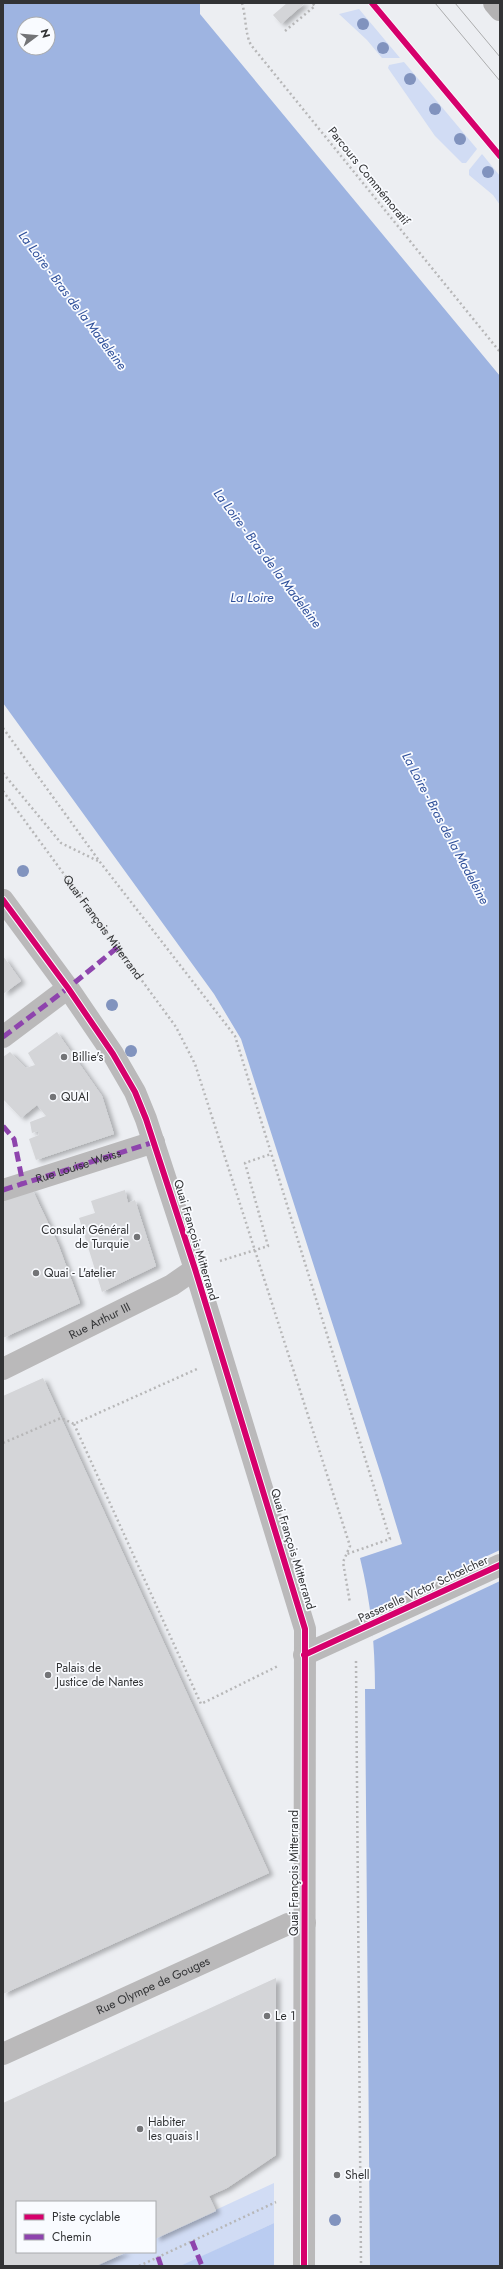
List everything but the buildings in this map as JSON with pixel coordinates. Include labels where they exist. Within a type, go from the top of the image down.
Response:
[{"type":"main road","points":[[494,3],[500,10]]},
{"type":"street","name":"Quai François Mitterrand","points":[[3,900],[68,988],[113,1054],[134,1092],[154,1142],[195,1269],[303,1620],[305,1923],[304,2266]]},
{"type":"street","points":[[3,1037],[68,988]]},
{"type":"street","name":"Rue Louise Weiss","points":[[3,1190],[154,1142]]},
{"type":"street","name":"Rue Arthur III","points":[[3,1369],[172,1285],[195,1269]]},
{"type":"street","name":"Passerelle Victor Schœlcher","points":[[304,1655],[355,1633],[500,1565]]},
{"type":"street","name":"Rue Olympe de Gouges","points":[[3,2054],[288,1924],[305,1923]]},
{"type":"path","points":[[285,30],[314,6],[312,3]]},
{"type":"path","points":[[3,728],[100,862],[235,1036],[390,1539],[347,1554]]},
{"type":"path","points":[[3,773],[61,842],[100,862]]},
{"type":"path","points":[[195,1269],[268,1246],[245,1163],[272,1154]]},
{"type":"path","points":[[74,1424],[222,1359]]},
{"type":"path","points":[[3,1443],[61,1418],[74,1424],[201,1704],[304,1655]]},
{"type":"path","points":[[139,2266],[274,2203]]},
{"type":"shaded area","points":[[359,9],[400,58],[382,58],[367,40],[339,14]]},
{"type":"shaded area","points":[[404,62],[477,149],[466,163],[462,163],[435,136],[388,68],[389,65]]},
{"type":"shaded area","points":[[482,154],[500,176],[500,205],[493,195],[469,175],[469,170]]},
{"type":"shaded area","points":[[274,2183],[274,2223],[190,2262],[180,2266],[94,2266],[123,2253],[156,2253],[156,2238]]},
{"type":"shaded area","points":[[274,2223],[274,2266],[180,2266]]},
{"type":"water","name":"La Loire","points":[[3,3],[200,3],[200,14],[500,376],[500,2266],[370,2266],[365,1689],[375,1689],[375,1672],[370,1607],[360,1558],[402,1544],[241,1039],[214,994],[3,703]]},
{"type":"pier","points":[[500,1550],[500,1581],[373,1641],[369,1611]]},
{"type":"tram line","points":[[435,3],[500,81]]},
{"type":"tram line","points":[[455,3],[500,57]]},
{"type":"marked path","points":[[3,1037],[68,988],[118,947]]},
{"type":"marked path","points":[[3,1126],[14,1139],[23,1184]]},
{"type":"marked path","points":[[3,1190],[154,1142]]},
{"type":"marked path","points":[[192,2241],[202,2266]]},
{"type":"marked path","points":[[158,2257],[161,2266]]},
{"type":"cycle path","points":[[372,3],[500,156]]},
{"type":"cycle path","points":[[3,900],[68,988],[113,1054],[135,1092],[146,1119],[195,1269],[305,1629],[304,2266]]},
{"type":"cycle path","points":[[304,1655],[500,1565]]},
{"type":"place","name":"Billie's","points":[[64,1057]]},
{"type":"place","name":"QUAI","points":[[53,1097]]},
{"type":"place","name":"Consulat Général de Turquie","points":[[137,1237]]},
{"type":"place","name":"Quai - L'atelier","points":[[36,1273]]},
{"type":"place","name":"Palais de Justice de Nantes","points":[[48,1675]]},
{"type":"place","name":"Le 1","points":[[267,2016]]},
{"type":"place","name":"Habiter les quais I","points":[[140,2129]]},
{"type":"place","name":"Shell","points":[[337,2175]]},
{"type":"water label","name":"La Loire - Bras de la Madeleine","points":[[73,300]]},
{"type":"water label","name":"La Loire - Bras de la Madeleine","points":[[268,558]]},
{"type":"water label","name":"La Loire - Bras de la Madeleine","points":[[446,828]]}]
